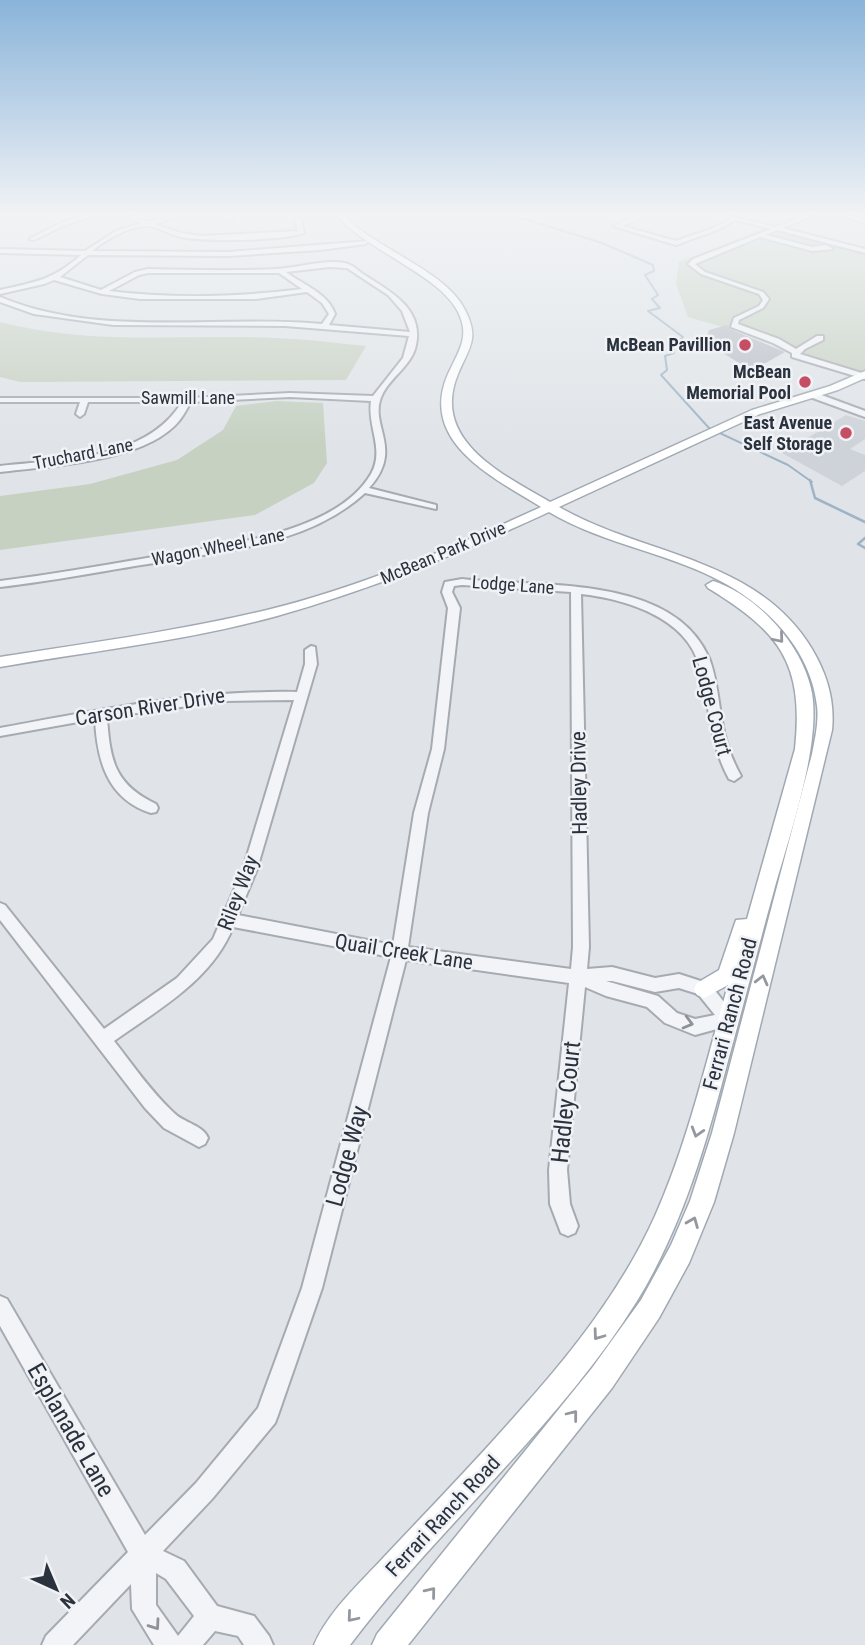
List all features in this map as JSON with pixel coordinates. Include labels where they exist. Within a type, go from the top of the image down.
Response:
[{"type":"main road","name":"Ferrari Ranch Road","points":[[330,1645],[385,1578],[533,1420],[629,1290],[657,1240],[679,1190],[740,1022],[823,741],[825,705],[818,676],[794,632],[771,610],[715,572],[604,534],[544,509],[486,480],[470,465],[472,458],[454,435],[448,420],[447,404],[453,375],[470,343],[469,327],[463,312],[449,292]]},
{"type":"main road","name":"McBean Park Drive","points":[[0,662],[170,634],[271,613],[371,583],[424,564],[737,420],[864,376]]},
{"type":"main road","name":"Ferrari Ranch Road","points":[[388,1645],[602,1378],[650,1308],[680,1254],[702,1202],[774,856],[807,725],[803,675],[792,655],[766,624],[728,594],[669,566],[595,540],[544,509]]},
{"type":"main road","points":[[704,989],[727,975],[747,910],[774,856]]},
{"type":"street","points":[[102,292],[140,297],[256,297],[293,292]]},
{"type":"street","points":[[308,292],[332,309],[325,326]]},
{"type":"street","points":[[376,399],[414,342],[408,313],[398,300],[386,292]]},
{"type":"street","points":[[757,292],[766,300],[761,307],[736,318],[734,324],[776,341],[796,354],[864,376]]},
{"type":"street","points":[[0,299],[37,313],[103,323],[265,323],[412,334]]},
{"type":"street","points":[[784,354],[796,354],[820,338]]},
{"type":"street","name":"Sawmill Lane","points":[[0,400],[188,400],[290,395],[376,399]]},
{"type":"street","points":[[813,395],[865,414]]},
{"type":"street","points":[[80,414],[85,399]]},
{"type":"street","name":"Wagon Wheel Lane","points":[[0,584],[54,578],[252,543],[306,527],[333,513],[365,490],[379,468],[383,453],[375,414],[376,399]]},
{"type":"street","name":"Truchard Lane","points":[[0,469],[132,447],[159,436],[174,425],[188,400]]},
{"type":"street","points":[[365,490],[433,507]]},
{"type":"street","name":"Lodge Lane","points":[[450,584],[461,582],[576,589]]},
{"type":"street","name":"Lodge Way","points":[[54,1645],[204,1491],[267,1415],[312,1288],[399,952],[421,813],[438,749],[454,608],[447,592],[450,584]]},
{"type":"street","name":"Lodge Court","points":[[576,589],[615,594],[645,606],[668,619],[691,638],[704,662],[718,741],[724,761],[734,776]]},
{"type":"street","name":"Hadley Drive","points":[[576,589],[581,947],[579,977]]},
{"type":"street","name":"Riley Way","points":[[102,1040],[183,983],[211,954],[230,920],[250,869],[311,664],[311,650]]},
{"type":"street","name":"Carson River Drive","points":[[0,732],[207,696],[301,696]]},
{"type":"street","points":[[101,714],[103,754],[109,770],[121,789],[134,801],[151,808]]},
{"type":"street","points":[[0,909],[170,1122],[199,1138]]},
{"type":"street","name":"Quail Creek Lane","points":[[230,920],[399,952],[579,977],[606,989],[654,993]]},
{"type":"street","name":"Hadley Court","points":[[568,1226],[560,1204],[558,1170],[579,977]]},
{"type":"street","points":[[679,981],[704,989],[740,1022],[695,1027],[671,1018],[654,993],[679,981]]},
{"type":"street","name":"Esplanade Lane","points":[[0,1306],[143,1554],[144,1609],[169,1645]]},
{"type":"street","points":[[143,1554],[175,1570],[209,1617],[245,1625],[260,1645]]},
{"type":"street","points":[[187,1645],[209,1617]]},
{"type":"shaded area","points":[[846,415],[865,421],[865,439],[850,449],[865,455],[865,471],[842,486],[782,453]]},
{"type":"green space","points":[[679,292],[865,292],[865,371],[858,375],[793,355],[774,342],[688,317]]},
{"type":"green space","points":[[0,322],[103,337],[276,338],[366,346],[346,380],[20,382],[0,377]]},
{"type":"green space","points":[[277,401],[323,403],[327,463],[314,483],[255,515],[0,550],[0,496],[90,484],[177,460],[223,430],[236,406]]},
{"type":"building","name":"McBean Pavillion","points":[[727,325],[730,329],[785,352],[755,369],[739,363],[715,348],[707,336],[709,330]]},
{"type":"waterway","points":[[656,292],[658,295],[652,299],[660,308],[648,311],[683,337],[673,347],[674,353],[665,356],[667,370],[661,375],[709,428],[788,465],[810,481]]},
{"type":"waterway","points":[[810,481],[815,498],[865,522]]},
{"type":"waterway","points":[[865,538],[858,544],[865,548]]},
{"type":"place","name":"McBean Pavillion","points":[[745,345]]},
{"type":"place","name":"McBean Memorial Pool","points":[[805,382]]},
{"type":"place","name":"East Avenue Self Storage","points":[[846,433]]}]
